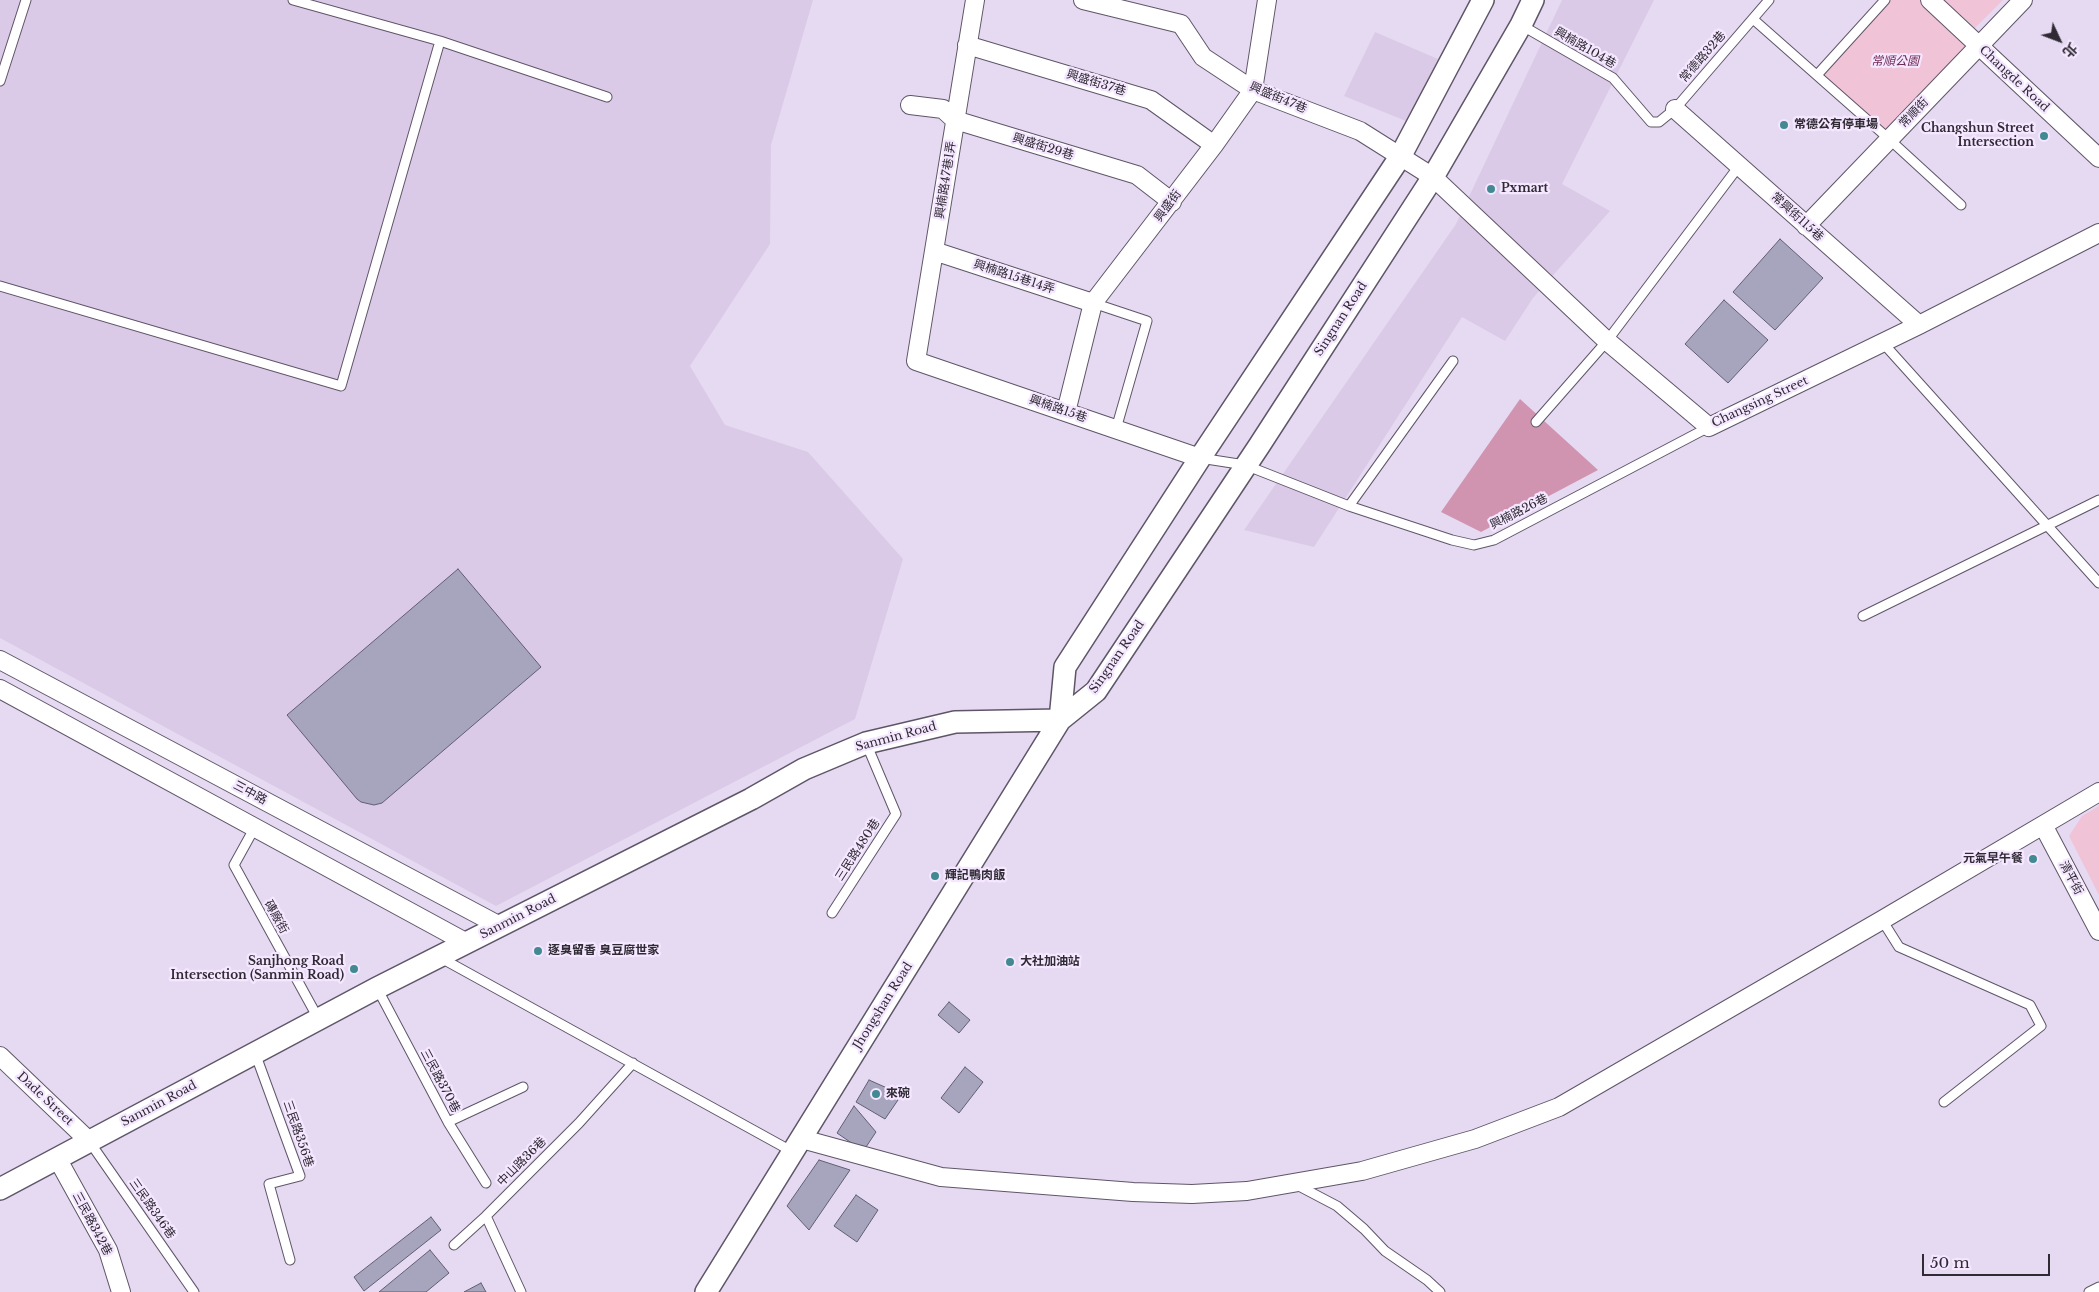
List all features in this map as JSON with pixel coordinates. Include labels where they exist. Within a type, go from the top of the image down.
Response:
[{"type":"street","name":"興楠路47巷1弄","points":[[916,361],[975,0]]},
{"type":"street","name":"興盛街47巷","points":[[1083,0],[1181,24],[1203,57],[1253,90],[1360,131],[1400,157]]},
{"type":"street","name":"興盛街","points":[[1066,412],[1093,303],[1172,202],[1253,90],[1267,0]]},
{"type":"street","points":[[1060,720],[1065,667],[1200,458],[1400,157],[1483,0]]},
{"type":"street","name":"Singnan Road","points":[[1060,720],[1096,691],[1245,465],[1433,177],[1521,25],[1533,0]]},
{"type":"street","name":"Changde Road","points":[[1930,0],[2099,158]]},
{"type":"street","name":"常順街","points":[[1806,226],[2023,0]]},
{"type":"street","name":"興盛街37巷","points":[[968,45],[1151,100],[1214,145]]},
{"type":"street","name":"興盛街29巷","points":[[910,105],[943,108],[955,120],[1137,175],[1172,202]]},
{"type":"street","name":"常興街115巷","points":[[1675,109],[1919,325]]},
{"type":"street","name":"Changsing Street","points":[[1400,157],[1433,177],[1607,341],[1709,427],[1883,343],[2099,233]]},
{"type":"street","name":"興楠路15巷14弄","points":[[934,252],[1093,303]]},
{"type":"street","name":"興楠路15巷","points":[[916,361],[1200,458]]},
{"type":"street","name":"三中路","points":[[0,660],[500,926]]},
{"type":"street","points":[[0,689],[467,943]]},
{"type":"street","name":"Sanmin Road","points":[[0,1190],[255,1052],[439,956],[751,799],[804,768],[866,743],[955,722],[1060,720]]},
{"type":"street","name":"Jhongshan Road","points":[[707,1291],[1060,720]]},
{"type":"street","points":[[798,1146],[941,1177],[1067,1188],[1192,1194],[1248,1190],[1362,1171],[1475,1139],[1559,1107],[2099,792]]},
{"type":"street","name":"清平街","points":[[2043,825],[2099,931]]},
{"type":"street","name":"Dade Street","points":[[0,1056],[89,1141]]},
{"type":"street","name":"三民路342巷","points":[[56,1158],[108,1250],[121,1292]]},
{"type":"lane","points":[[0,81],[26,0]]},
{"type":"lane","points":[[293,0],[440,41],[607,97]]},
{"type":"lane","name":"常德路32巷","points":[[1651,122],[1659,122],[1675,109],[1769,0]]},
{"type":"lane","points":[[1817,75],[1885,0]]},
{"type":"lane","points":[[1753,19],[1961,205]]},
{"type":"lane","name":"興楠路104巷","points":[[1521,25],[1613,78],[1651,122]]},
{"type":"lane","points":[[0,286],[341,386],[440,41]]},
{"type":"lane","points":[[1536,422],[1607,341],[1739,166]]},
{"type":"lane","points":[[1093,303],[1147,321],[1116,429]]},
{"type":"lane","points":[[1883,343],[2099,583]]},
{"type":"lane","points":[[1349,506],[1453,361]]},
{"type":"lane","name":"興楠路26巷","points":[[1200,458],[1245,465],[1349,506],[1452,540],[1474,545],[1494,540],[1709,427]]},
{"type":"lane","points":[[1863,616],[2099,500]]},
{"type":"lane","name":"三民路480巷","points":[[832,913],[896,814],[866,743]]},
{"type":"lane","name":"磚廠街","points":[[255,827],[234,865],[318,1019]]},
{"type":"lane","points":[[1882,920],[1899,947],[2030,1005],[2041,1026],[1944,1102]]},
{"type":"lane","points":[[439,956],[632,1063],[798,1146]]},
{"type":"lane","name":"三民路370巷","points":[[377,988],[448,1122],[486,1183]]},
{"type":"lane","name":"三民路356巷","points":[[255,1052],[300,1176],[269,1184],[290,1260]]},
{"type":"lane","name":"中山路36巷","points":[[454,1244],[486,1216],[578,1123],[632,1063]]},
{"type":"lane","points":[[448,1122],[523,1086]]},
{"type":"lane","name":"三民路346巷","points":[[89,1141],[194,1292]]},
{"type":"lane","points":[[1293,1182],[1337,1206],[1364,1229],[1385,1251],[1427,1280],[1440,1292]]},
{"type":"lane","points":[[486,1216],[521,1292]]},
{"type":"lane","points":[[2089,1292],[2099,1287]]},
{"type":"shaded area","points":[[0,0],[813,0],[771,145],[770,244],[690,366],[725,425],[808,452],[903,559],[855,719],[496,906],[0,638]]},
{"type":"shaded area","points":[[1562,0],[1654,0],[1562,184],[1610,211],[1533,298],[1505,341],[1462,317],[1314,547],[1244,530],[1456,224]]},
{"type":"shaded area","points":[[1375,32],[1438,59],[1406,121],[1344,96]]},
{"type":"shaded area","points":[[1520,399],[1598,470],[1481,532],[1441,512]]},
{"type":"green space","name":"常順公園","points":[[1885,0],[1930,0],[1979,46],[1889,139],[1817,75]]},
{"type":"green space","points":[[1944,0],[2003,0],[1975,28]]},
{"type":"green space","points":[[2099,806],[2099,895],[2069,836],[2082,816]]},
{"type":"building","points":[[1780,239],[1823,278],[1775,330],[1733,292]]},
{"type":"building","points":[[1724,300],[1768,340],[1728,383],[1685,344]]},
{"type":"building","points":[[458,569],[541,667],[382,803],[374,805],[361,802],[287,715]]},
{"type":"building","points":[[949,1002],[970,1020],[959,1033],[938,1015]]},
{"type":"building","points":[[965,1067],[983,1082],[959,1113],[941,1098]]},
{"type":"building","name":"來碗","points":[[869,1080],[887,1088],[898,1100],[885,1119],[856,1102]]},
{"type":"building","points":[[854,1106],[876,1132],[866,1147],[853,1144],[837,1133]]},
{"type":"building","points":[[819,1160],[850,1170],[809,1230],[787,1206]]},
{"type":"building","points":[[856,1195],[878,1210],[857,1242],[834,1226]]},
{"type":"building","points":[[431,1217],[441,1230],[364,1291],[354,1277]]},
{"type":"building","points":[[430,1250],[449,1273],[426,1292],[379,1292]]},
{"type":"building","points":[[481,1283],[486,1292],[464,1292]]},
{"type":"place","name":"常德公有停車場","points":[[1784,125]]},
{"type":"place","name":"Changshun Street Intersection","points":[[2044,136]]},
{"type":"place","name":"Pxmart","points":[[1491,189]]},
{"type":"place","name":"元氣早午餐","points":[[2033,859]]},
{"type":"place","name":"輝記鴨肉飯","points":[[935,876]]},
{"type":"place","name":"逐臭留香 臭豆腐世家","points":[[538,951]]},
{"type":"place","name":"大社加油站","points":[[1010,962]]},
{"type":"place","name":"Sanjhong Road Intersection (Sanmin Road)","points":[[354,969]]},
{"type":"place","name":"來碗","points":[[876,1094]]}]
